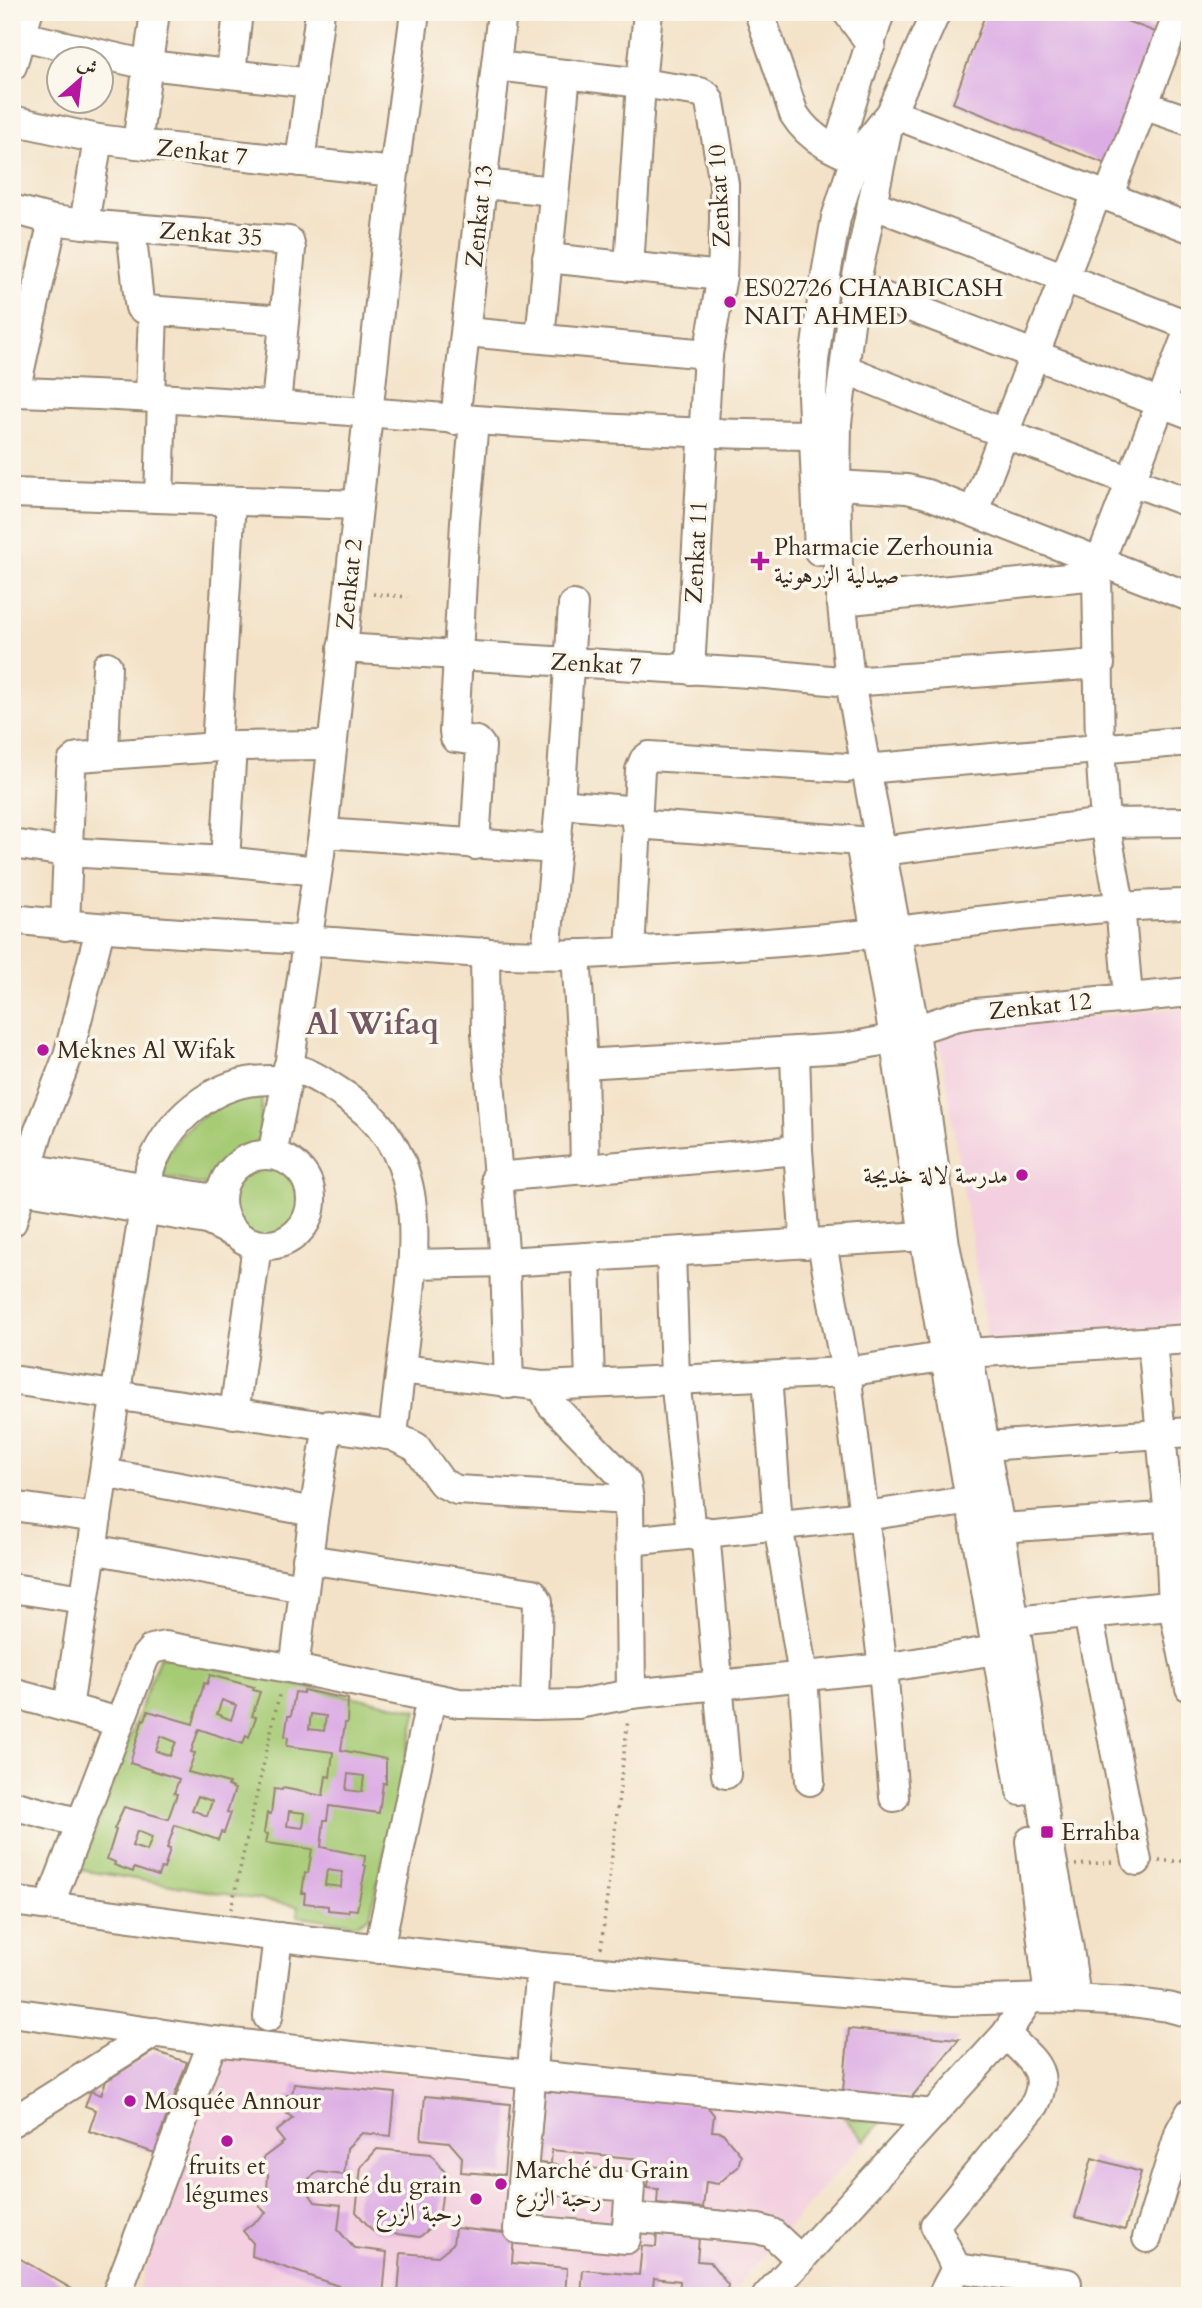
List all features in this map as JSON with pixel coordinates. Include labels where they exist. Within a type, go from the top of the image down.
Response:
[{"type":"street","points":[[137,145],[155,12]]},
{"type":"street","points":[[231,73],[238,12]]},
{"type":"street","points":[[300,162],[320,12]]},
{"type":"street","name":"Zenkat 2","points":[[272,1155],[288,1074],[323,833],[394,172],[415,12]]},
{"type":"street","name":"Zenkat 13","points":[[465,420],[466,332],[502,12]]},
{"type":"street","points":[[629,267],[648,12]]},
{"type":"street","points":[[847,12],[871,44]]},
{"type":"street","points":[[842,681],[835,485],[814,361],[836,218],[857,159],[871,44],[880,12]]},
{"type":"street","points":[[857,159],[891,113],[936,12]]},
{"type":"street","points":[[751,13],[794,114],[811,135],[857,159],[872,204],[855,285],[845,369],[825,435],[822,598],[842,681],[885,932],[945,1245],[972,1500],[1054,1866],[1051,1999]]},
{"type":"street","points":[[974,511],[1064,278],[1143,104],[1175,22],[1190,27]]},
{"type":"street","points":[[12,66],[25,24],[148,65],[312,83]]},
{"type":"street","name":"Zenkat 10","points":[[496,66],[642,83],[700,92],[707,96],[724,184],[722,276],[708,354],[703,434]]},
{"type":"street","points":[[540,338],[566,74]]},
{"type":"street","points":[[1143,104],[1190,121]]},
{"type":"street","points":[[891,113],[1190,228]]},
{"type":"street","name":"Zenkat 7","points":[[12,120],[137,145],[394,172]]},
{"type":"street","points":[[84,224],[98,139]]},
{"type":"street","points":[[483,184],[554,191]]},
{"type":"street","points":[[872,204],[1190,326],[1099,568],[1100,748],[1105,823],[1120,905],[1128,997]]},
{"type":"street","name":"Zenkat 35","points":[[12,209],[53,220],[84,224],[289,241],[291,249],[276,405]]},
{"type":"street","points":[[53,220],[14,392],[276,405],[465,420],[703,434],[825,435]]},
{"type":"street","points":[[131,228],[140,307],[153,312],[284,320]]},
{"type":"street","points":[[547,258],[722,276]]},
{"type":"street","points":[[855,285],[1190,414]]},
{"type":"street","points":[[153,312],[159,498]]},
{"type":"street","points":[[466,332],[708,354]]},
{"type":"street","points":[[845,369],[1003,433],[1190,503]]},
{"type":"street","points":[[465,420],[465,522],[454,731],[455,738],[477,741],[481,746],[475,845]]},
{"type":"street","name":"Zenkat 11","points":[[690,670],[703,434]]},
{"type":"street","points":[[835,485],[907,489],[927,494],[974,511],[1099,568],[1190,597]]},
{"type":"street","points":[[12,493],[358,505]]},
{"type":"street","points":[[225,861],[224,746],[231,500]]},
{"type":"street","points":[[841,601],[1099,568]]},
{"type":"street","points":[[547,954],[573,605]]},
{"type":"street","name":"Zenkat 7","points":[[342,648],[842,681],[1100,664]]},
{"type":"street","points":[[104,754],[107,666]]},
{"type":"street","points":[[630,951],[640,770],[649,756],[856,768],[1190,741]]},
{"type":"street","points":[[65,926],[66,852],[72,762],[78,757],[224,746],[331,745]]},
{"type":"street","points":[[560,804],[636,817],[870,846],[1105,823],[1190,822]]},
{"type":"street","points":[[323,833],[556,849]]},
{"type":"street","points":[[12,844],[66,852],[225,861],[317,871]]},
{"type":"street","points":[[12,919],[100,929],[485,952],[576,954],[770,943],[1120,905],[1190,904]]},
{"type":"street","points":[[12,1222],[38,1133],[68,1056],[100,929]]},
{"type":"street","points":[[485,952],[486,1044],[505,1262],[509,1384]]},
{"type":"street","points":[[576,954],[583,1064],[585,1170]]},
{"type":"street","name":"Zenkat 12","points":[[583,1064],[844,1048],[905,1034],[954,1017],[976,1013],[1190,992]]},
{"type":"street","points":[[905,1034],[924,1236],[985,1446],[1000,1528],[1000,1631],[1035,1867],[1051,1999]]},
{"type":"street","points":[[795,1052],[798,1150],[813,1244],[846,1371],[883,1668],[894,1797]]},
{"type":"street","points":[[68,1708],[150,1168],[166,1134],[192,1107],[225,1088],[288,1074],[319,1078],[352,1100],[387,1137],[399,1159],[411,1195],[415,1234],[393,1436]]},
{"type":"street","points":[[496,1177],[798,1150]]},
{"type":"street","points":[[25,1178],[145,1198],[208,1198],[216,1195],[227,1176],[246,1159],[258,1155],[272,1155],[297,1167],[306,1178],[312,1206],[303,1226],[288,1240],[275,1245],[246,1239],[207,1220],[145,1198]]},
{"type":"street","points":[[222,1188],[222,1212],[246,1239],[234,1414]]},
{"type":"street","points":[[413,1264],[505,1262],[924,1236]]},
{"type":"street","points":[[671,1252],[675,1378],[719,1685],[726,1774]]},
{"type":"street","points":[[586,1257],[590,1382]]},
{"type":"street","points":[[401,1369],[542,1386],[846,1371],[957,1354],[1190,1339]]},
{"type":"street","points":[[1152,1342],[1161,1434],[1179,1516],[1181,1605],[1189,1684]]},
{"type":"street","points":[[766,1376],[778,1524],[803,1676],[810,1781]]},
{"type":"street","points":[[12,1380],[393,1436],[416,1447],[442,1483],[457,1490],[629,1500]]},
{"type":"street","points":[[542,1386],[551,1404],[626,1482],[630,1541],[631,1694]]},
{"type":"street","points":[[294,1669],[307,1559],[328,1425]]},
{"type":"street","points":[[985,1446],[1190,1432]]},
{"type":"street","points":[[104,1473],[314,1512]]},
{"type":"street","points":[[630,1541],[865,1516],[972,1500]]},
{"type":"street","points":[[12,1506],[97,1518]]},
{"type":"street","points":[[1000,1528],[1179,1516]]},
{"type":"street","points":[[92,1549],[303,1588]]},
{"type":"street","points":[[307,1559],[533,1593],[538,1596],[535,1705]]},
{"type":"street","points":[[12,1588],[84,1598]]},
{"type":"street","points":[[49,1906],[145,1657],[152,1649],[165,1646],[459,1703],[578,1704],[631,1694],[883,1668],[1000,1631],[1088,1614],[1181,1605]]},
{"type":"street","points":[[1088,1614],[1137,1861]]},
{"type":"street","points":[[12,1693],[119,1722]]},
{"type":"street","points":[[379,1949],[431,1698]]},
{"type":"street","points":[[12,1805],[81,1823]]},
{"type":"street","points":[[12,1901],[278,1937],[541,1967],[953,2001],[1051,1999],[1131,2002],[1190,2013]]},
{"type":"street","points":[[268,2017],[278,1937]]},
{"type":"street","points":[[523,2177],[630,2187],[626,2239],[518,2229],[541,1967]]},
{"type":"street","points":[[767,2296],[1006,2034],[1051,1999]]},
{"type":"street","points":[[12,2012],[213,2041],[933,2114]]},
{"type":"street","points":[[12,2122],[155,2032]]},
{"type":"street","points":[[956,2268],[935,2225],[1035,2105],[1042,2090],[1040,2071],[1006,2034]]},
{"type":"street","points":[[116,2296],[213,2041]]},
{"type":"street","points":[[1147,2238],[1180,2131],[1190,2113]]},
{"type":"street","points":[[628,2217],[758,2229],[772,2234],[801,2260]]},
{"type":"street","points":[[942,2296],[956,2268]]},
{"type":"street","points":[[956,2268],[1067,2283],[1062,2296]]},
{"type":"path","points":[[350,592],[408,597]]},
{"type":"path","points":[[226,1930],[280,1689],[294,1669]]},
{"type":"path","points":[[598,1971],[631,1694]]},
{"type":"path","points":[[1054,1866],[1190,1861]]},
{"type":"shaded area","points":[[1190,1007],[1190,1327],[988,1342],[938,1032]]},
{"type":"shaded area","name":"Marché du Grain رحبة الزرع","points":[[220,2057],[841,2117],[864,2142],[728,2296],[136,2296]]},
{"type":"green space","points":[[262,1094],[260,1138],[256,1144],[228,1158],[208,1186],[163,1177],[164,1164],[170,1151],[189,1127],[228,1101]]},
{"type":"green space","points":[[267,1163],[282,1166],[294,1174],[302,1186],[305,1201],[302,1216],[294,1228],[282,1236],[267,1239],[252,1236],[240,1228],[232,1216],[229,1201],[232,1186],[240,1174],[252,1166]]},
{"type":"green space","points":[[160,1656],[417,1710],[370,1916],[357,1924],[297,1916],[298,1906],[80,1870]]},
{"type":"green space","points":[[844,2117],[881,2122],[864,2141]]},
{"type":"building","points":[[986,12],[1118,12],[1116,17],[1158,33],[1111,166],[953,103]]},
{"type":"building","points":[[210,1675],[254,1687],[253,1690],[260,1692],[252,1716],[256,1717],[249,1737],[246,1735],[243,1744],[199,1729],[191,1752],[195,1753],[188,1772],[229,1783],[228,1786],[235,1789],[227,1812],[231,1813],[224,1833],[221,1832],[218,1840],[175,1825],[167,1848],[170,1849],[164,1869],[161,1868],[158,1876],[134,1868],[133,1872],[114,1865],[115,1862],[107,1859],[116,1830],[114,1829],[124,1807],[168,1819],[177,1794],[174,1793],[179,1779],[130,1763],[143,1719],[145,1720],[148,1711],[193,1724],[204,1683],[207,1684]],"holes":[[[222,1700],[236,1705],[231,1720],[217,1714]],[[161,1736],[176,1742],[170,1756],[156,1751]],[[198,1796],[212,1801],[207,1816],[192,1810]],[[137,1831],[152,1837],[147,1851],[132,1846]]]},
{"type":"building","points":[[303,1690],[348,1699],[347,1723],[341,1750],[386,1759],[386,1783],[383,1783],[379,1813],[329,1806],[327,1820],[324,1820],[321,1847],[365,1856],[366,1866],[357,1910],[328,1910],[328,1906],[304,1903],[305,1893],[302,1893],[312,1849],[266,1843],[268,1834],[264,1833],[267,1813],[271,1814],[274,1789],[283,1788],[323,1796],[326,1776],[330,1777],[333,1752],[287,1746],[288,1737],[285,1736],[295,1692],[303,1693]],"holes":[[[311,1714],[326,1716],[324,1731],[309,1729]],[[348,1774],[364,1776],[362,1792],[346,1790]],[[289,1811],[305,1813],[303,1828],[287,1826]],[[327,1870],[342,1872],[341,1887],[325,1885]]]},
{"type":"building","points":[[849,2029],[959,2039],[911,2098],[843,2090]]},
{"type":"building","name":"Mosquée Annour","points":[[154,2051],[187,2062],[155,2153],[89,2131],[96,2110],[85,2106],[91,2091],[101,2095],[106,2081]]},
{"type":"building","points":[[294,2083],[395,2093],[391,2136],[362,2133],[347,2148],[344,2175],[318,2172],[307,2180],[306,2189],[315,2202],[341,2205],[338,2230],[354,2248],[387,2252],[383,2296],[367,2296],[252,2256],[253,2243],[243,2231],[266,2213],[259,2206],[260,2196],[267,2190],[268,2174],[263,2168],[264,2157],[284,2142],[276,2132],[293,2118],[286,2113],[287,2095],[292,2095]]},
{"type":"building","points":[[543,2091],[706,2105],[714,2115],[712,2131],[722,2132],[741,2155],[738,2167],[718,2184],[706,2182],[703,2208],[657,2204],[658,2189],[647,2188],[650,2160],[552,2150],[551,2164],[537,2163]]},
{"type":"building","points":[[425,2096],[510,2104],[504,2175],[461,2172],[462,2157],[449,2142],[421,2139]]},
{"type":"building","points":[[377,2149],[431,2154],[445,2172],[439,2220],[420,2237],[373,2231],[356,2212],[361,2167]]},
{"type":"building","points":[[1092,2158],[1141,2172],[1125,2230],[1075,2217]]},
{"type":"building","points":[[455,2228],[514,2234],[512,2263],[567,2268],[565,2296],[508,2296],[508,2292],[493,2290],[492,2296],[398,2296],[401,2253],[438,2256],[453,2244]]},
{"type":"building","points":[[657,2233],[699,2238],[697,2261],[710,2262],[728,2285],[726,2296],[679,2296],[680,2281],[654,2278],[652,2296],[581,2296],[583,2270],[639,2275],[642,2246],[656,2247]]},
{"type":"building","points":[[12,2254],[84,2296],[12,2296]]},
{"type":"place","name":"ES02726 CHAABICASH NAIT AHMED","points":[[730,302]]},
{"type":"place","name":"Pharmacie Zerhounia صيدلية الزرهونية","points":[[760,561]]},
{"type":"place","name":"Meknes Al Wifak","points":[[43,1050]]},
{"type":"place","name":"مدرسة لالة خديجة","points":[[1022,1175]]},
{"type":"place","name":"Errahba","points":[[1047,1832]]},
{"type":"place","name":"Mosquée Annour","points":[[130,2101]]},
{"type":"place","name":"fruits et légumes","points":[[227,2141]]},
{"type":"place","name":"Marché du Grain رحبة الزرع","points":[[501,2184]]},
{"type":"place","name":"marché du grain رحبة الزرع","points":[[476,2199]]},
{"type":"district","name":"Al Wifaq","points":[[372,1023]]}]
